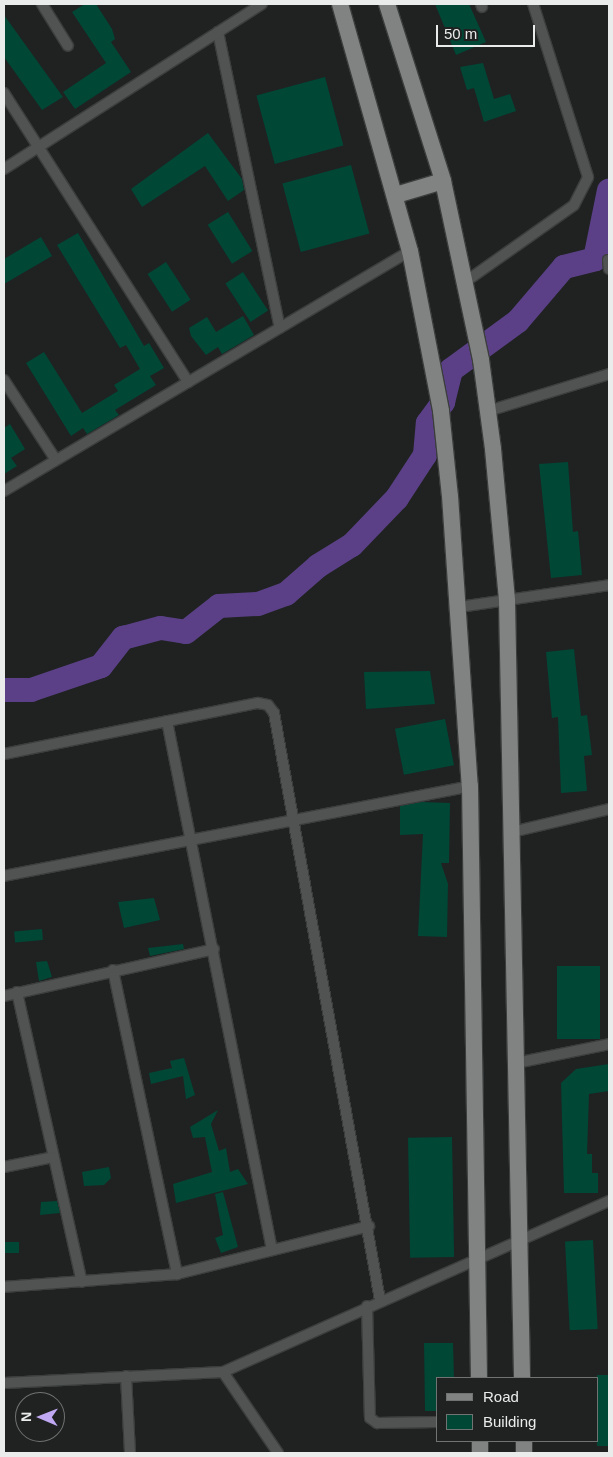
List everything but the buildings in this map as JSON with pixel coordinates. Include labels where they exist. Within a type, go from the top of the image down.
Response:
[{"type":"main road","points":[[340,4],[396,195],[410,251],[441,410],[459,607],[470,786],[479,1377]]},
{"type":"main road","points":[[387,4],[443,182],[465,282],[488,411],[507,600],[522,1377]]},
{"type":"main road","points":[[396,195],[443,182]]},
{"type":"street","points":[[42,4],[68,46]]},
{"type":"street","points":[[4,169],[262,4]]},
{"type":"street","points":[[465,282],[574,205],[588,177],[533,4]]},
{"type":"street","points":[[218,32],[280,328]]},
{"type":"street","points":[[4,92],[188,382]]},
{"type":"street","points":[[4,491],[410,251]]},
{"type":"street","points":[[488,411],[609,374]]},
{"type":"street","points":[[4,380],[56,460]]},
{"type":"street","points":[[459,607],[609,585]]},
{"type":"street","points":[[4,754],[167,721],[268,705],[279,726],[369,1226],[380,1300]]},
{"type":"street","points":[[167,721],[214,949],[272,1250]]},
{"type":"street","points":[[4,876],[296,818],[470,786]]},
{"type":"street","points":[[512,832],[609,809]]},
{"type":"street","points":[[4,996],[113,970],[214,949]]},
{"type":"street","points":[[113,970],[177,1274]]},
{"type":"street","points":[[17,992],[82,1282]]},
{"type":"street","points":[[516,1063],[609,1044]]},
{"type":"street","points":[[4,1167],[53,1157]]},
{"type":"street","points":[[4,1383],[223,1372],[478,1256],[609,1201]]},
{"type":"street","points":[[4,1287],[177,1274],[369,1226]]},
{"type":"street","points":[[367,1306],[370,1418],[377,1423],[436,1422]]},
{"type":"street","points":[[223,1372],[278,1453]]},
{"type":"street","points":[[126,1376],[130,1453]]},
{"type":"waterway","points":[[4,690],[31,690],[101,666],[123,638],[161,628],[186,632],[219,606],[258,604],[286,594],[318,566],[352,545],[397,498],[425,455],[428,423],[443,402],[451,370],[518,321],[564,267],[595,259],[609,190]]}]
